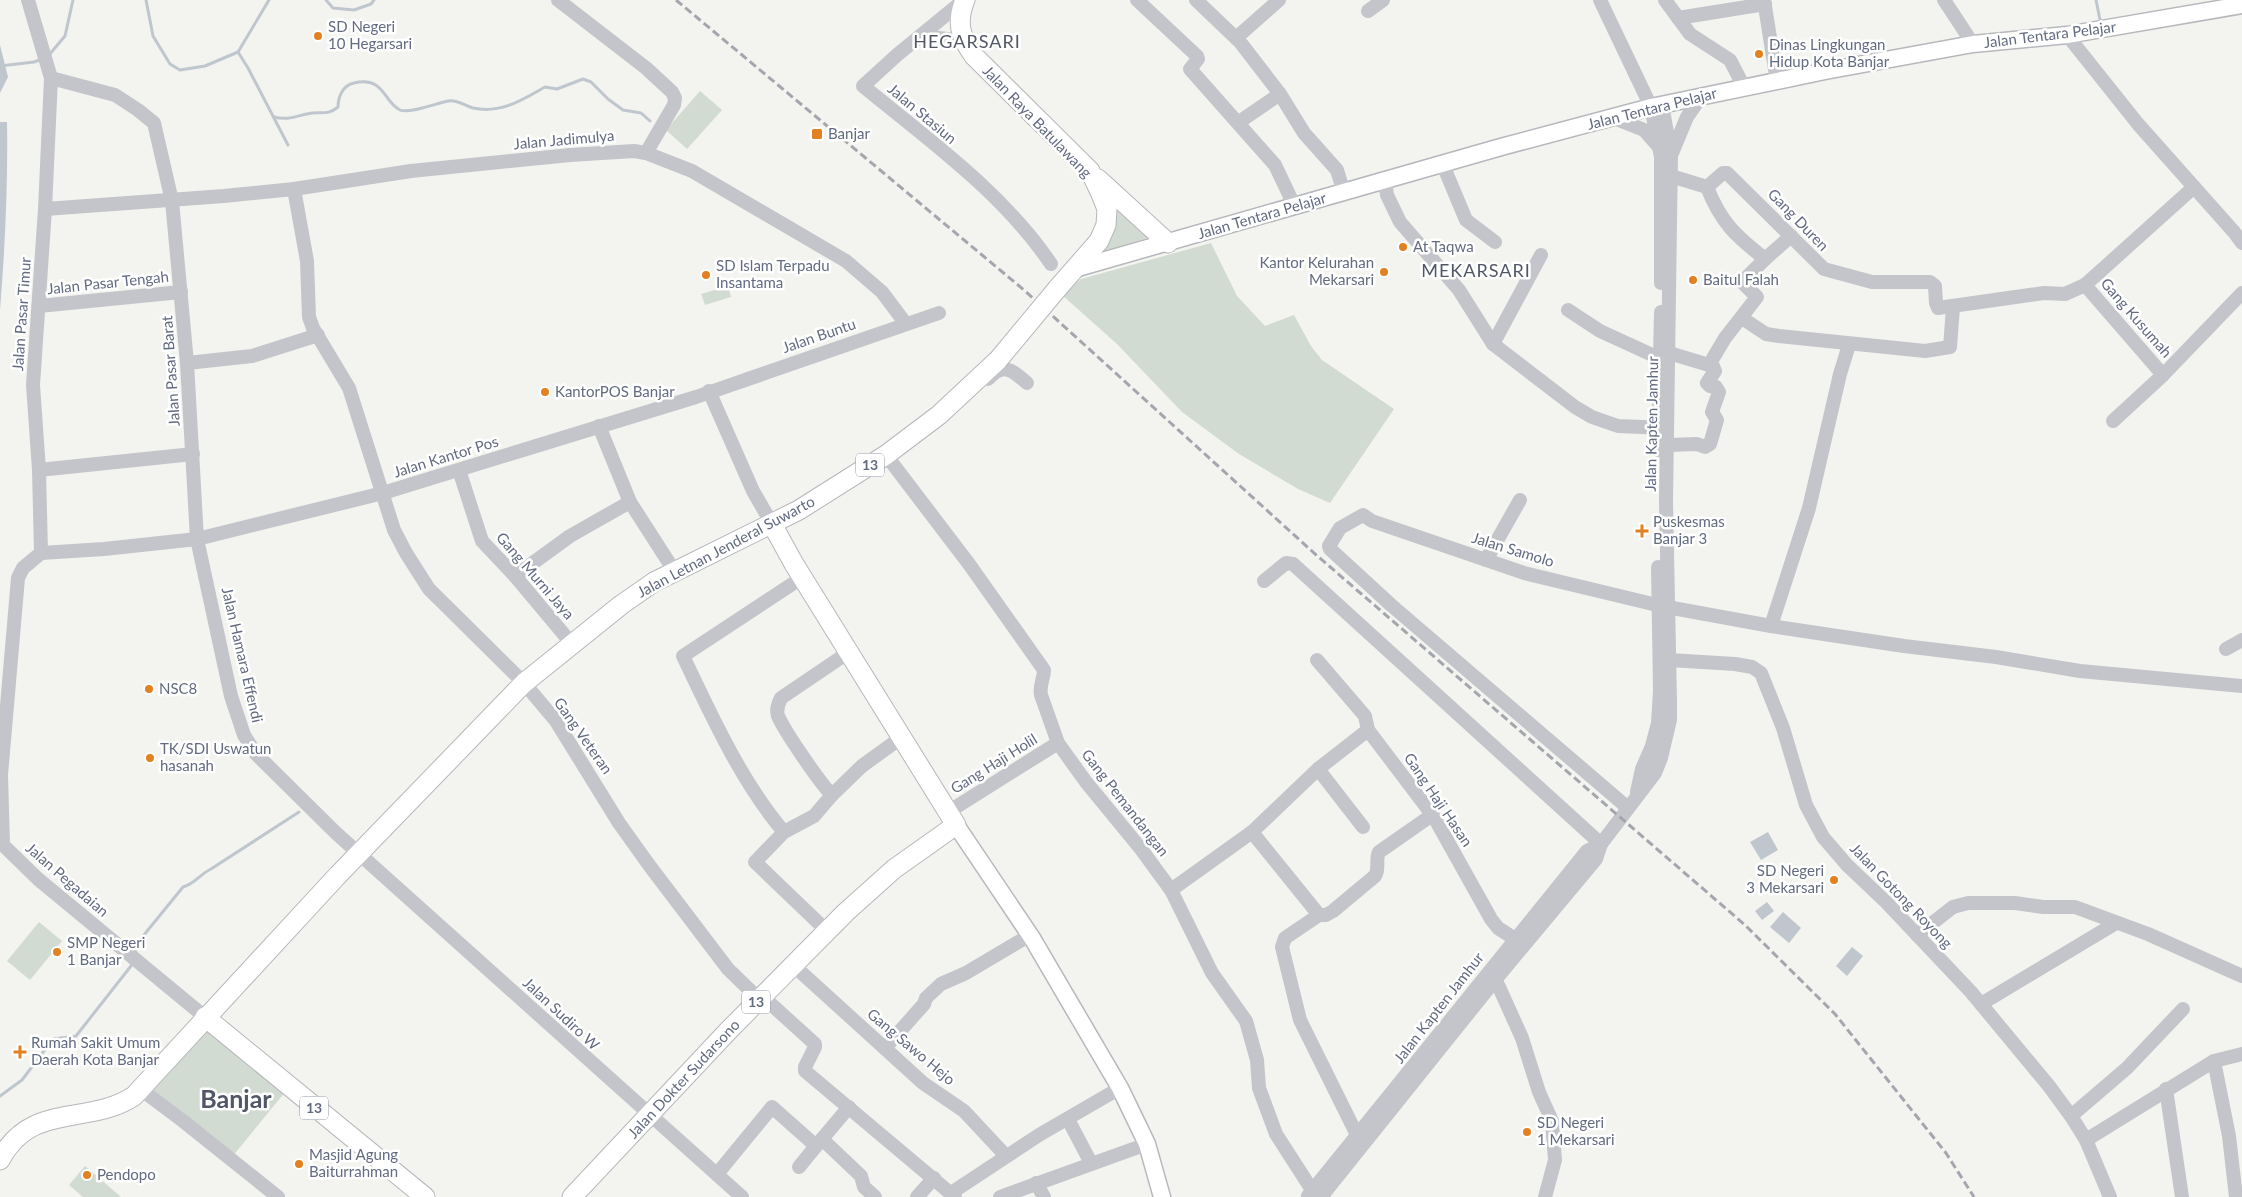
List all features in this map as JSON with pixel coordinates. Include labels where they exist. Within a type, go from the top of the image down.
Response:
[{"type":"highway","points":[[963,41],[959,21],[965,0]]},
{"type":"highway","name":"Jalan Raya Batulawang","points":[[963,41],[979,62],[1090,171],[1106,209],[1106,225],[1099,241],[998,360]]},
{"type":"highway","points":[[1090,171],[1168,243]]},
{"type":"highway","name":"Jalan Letnan Jenderal Suwarto","points":[[359,853],[524,683],[621,605],[654,582],[799,510],[889,452],[939,415],[998,360]]},
{"type":"highway","points":[[772,524],[952,818]]},
{"type":"highway","name":"Jalan Dokter Sudarsono","points":[[572,1197],[760,998],[827,931],[952,818]]},
{"type":"highway","name":"13","points":[[0,1160],[8,1146],[32,1126],[60,1116],[108,1108],[128,1100],[143,1090],[205,1017],[359,853]]},
{"type":"highway","name":"13","points":[[205,1017],[425,1197]]},
{"type":"main road","name":"Jalan Tentara Pelajar","points":[[1074,269],[1656,106],[1744,87],[1974,44],[2067,35],[2242,5]]},
{"type":"main road","points":[[952,818],[1030,935],[1120,1088],[1147,1144],[1162,1197]]},
{"type":"street","points":[[28,0],[51,78]]},
{"type":"street","points":[[558,0],[646,68],[672,92],[675,98],[674,105],[646,153]]},
{"type":"street","name":"Jalan Stasiun","points":[[965,0],[897,55],[863,86],[1002,205],[1029,233],[1051,264]]},
{"type":"street","points":[[1137,0],[1197,56],[1198,59],[1190,69],[1239,122],[1275,165],[1295,207]]},
{"type":"street","points":[[1196,0],[1236,38],[1280,94],[1304,133],[1337,170],[1344,193]]},
{"type":"street","points":[[1236,38],[1279,0]]},
{"type":"street","points":[[1368,11],[1383,0]]},
{"type":"street","name":"Jalan Kapten Jamhur","points":[[1491,977],[1516,939],[1596,859],[1601,844],[1636,795],[1655,773],[1670,720],[1669,660],[1662,606],[1664,356],[1671,176],[1656,106],[1600,0]]},
{"type":"street","points":[[1665,0],[1690,34],[1730,60],[1744,87]]},
{"type":"street","points":[[1944,0],[1974,44]]},
{"type":"street","points":[[1678,18],[1764,2],[1777,82]]},
{"type":"street","points":[[2067,35],[2138,124],[2194,188],[2239,234]]},
{"type":"street","points":[[922,36],[963,41]]},
{"type":"street","name":"Jalan Pasar Barat","points":[[51,78],[115,95],[154,123],[172,201],[187,363],[197,538]]},
{"type":"street","name":"Jalan Pasar Timur","points":[[41,552],[39,470],[33,385],[45,209],[51,78]]},
{"type":"street","points":[[1239,122],[1280,94]]},
{"type":"street","points":[[1614,118],[1644,130],[1666,155],[1687,116],[1701,97]]},
{"type":"street","name":"Jalan Jadimulya","points":[[45,209],[172,201],[294,189],[411,171],[570,155],[634,151],[646,153],[692,171],[846,261],[882,292],[906,324]]},
{"type":"street","name":"Jalan Kapten Jamhur","points":[[1666,155],[1666,279]]},
{"type":"street","points":[[1442,165],[1466,220],[1495,242]]},
{"type":"street","name":"Gang Duren","points":[[1707,187],[1723,173],[1731,175],[1824,269],[1872,282],[1930,282],[1935,286],[1936,306],[1938,308],[1953,307]]},
{"type":"street","points":[[1671,176],[1707,187],[1717,211],[1736,235],[1766,259]]},
{"type":"street","points":[[1385,181],[1387,195],[1400,222],[1459,290],[1493,344],[1575,407],[1592,417],[1618,426],[1663,428]]},
{"type":"street","name":"Gang Kusumah","points":[[2194,188],[2085,285],[2163,375],[2242,293]]},
{"type":"street","name":"Gang Veteran","points":[[294,189],[307,261],[309,317],[349,388],[394,530],[406,553],[430,589],[524,683],[556,721],[619,823],[719,958],[760,998],[815,1044],[805,1071],[849,1108]]},
{"type":"street","points":[[1709,365],[1725,338],[1757,298],[1742,282],[1791,236]]},
{"type":"street","points":[[1493,344],[1541,255]]},
{"type":"street","points":[[1742,318],[1766,334],[1849,345],[1926,351],[1948,349],[1951,345],[1953,307],[2044,292],[2065,294],[2085,285]]},
{"type":"street","name":"Jalan Pasar Tengah","points":[[39,306],[181,292]]},
{"type":"street","points":[[1568,310],[1600,331],[1664,356],[1709,365],[1715,369],[1708,385],[1716,387],[1719,392],[1712,412],[1717,420],[1710,444],[1706,447],[1697,444],[1668,445]]},
{"type":"street","name":"Jalan Buntu","points":[[709,391],[940,313]]},
{"type":"street","points":[[187,363],[252,356],[318,335]]},
{"type":"street","points":[[1771,626],[1809,508],[1840,374],[1849,345]]},
{"type":"street","points":[[889,452],[918,439],[943,420],[999,369],[1010,370],[1027,383]]},
{"type":"street","points":[[2113,421],[2163,375]]},
{"type":"street","points":[[709,391],[753,491],[772,524]]},
{"type":"street","name":"Jalan Kantor Pos","points":[[41,552],[104,549],[197,538],[383,494],[709,391]]},
{"type":"street","points":[[599,426],[630,502],[675,572]]},
{"type":"street","name":"Jalan Kapten Jamhur","points":[[1636,795],[1642,769],[1652,746],[1658,723],[1668,445],[1663,428]]},
{"type":"street","name":"Gang Pemandangan","points":[[889,452],[1044,670],[1044,679],[1040,687],[1041,694],[1058,743],[1086,782],[1141,849],[1171,890],[1212,973],[1246,1021],[1257,1060],[1258,1088],[1276,1134],[1313,1195]]},
{"type":"street","points":[[39,470],[193,454]]},
{"type":"street","name":"Gang Murni Jaya","points":[[459,470],[482,541],[515,576],[572,644]]},
{"type":"street","points":[[1486,560],[1520,500]]},
{"type":"street","points":[[515,576],[570,536],[630,502]]},
{"type":"street","name":"Jalan Samolo","points":[[1628,808],[1391,605],[1330,549],[1340,528],[1363,515],[1372,521],[1524,572],[1662,606],[1771,626],[1904,646],[1996,657],[2080,671],[2242,686]]},
{"type":"street","name":"Jalan Hamara Effendi","points":[[197,538],[232,696],[244,735],[256,754],[274,773],[359,853]]},
{"type":"street","name":"Jalan Pegadaian","points":[[41,552],[23,568],[18,578],[1,775],[2,847],[205,1017]]},
{"type":"street","points":[[1264,582],[1286,563],[1293,564],[1601,844]]},
{"type":"street","points":[[784,832],[766,811],[732,752],[712,717],[683,656],[803,577]]},
{"type":"street","points":[[2226,649],[2242,640]]},
{"type":"street","points":[[832,795],[814,772],[778,715],[777,705],[781,698],[849,652]]},
{"type":"street","name":"Gang Haji Hasan","points":[[1317,660],[1366,716],[1368,730],[1432,815],[1498,928],[1516,939]]},
{"type":"street","name":"Jalan Gotong Royong","points":[[1669,660],[1735,664],[1752,667],[1761,673],[1783,728],[1806,805],[1823,837],[1847,865],[1917,935],[1981,1004],[2071,1116],[2086,1140],[2110,1197]]},
{"type":"street","points":[[1171,890],[1252,832],[1318,768],[1368,730]]},
{"type":"street","points":[[827,931],[756,862],[784,832],[814,816],[832,795],[862,766],[902,737]]},
{"type":"street","name":"Gang Haji Holil","points":[[952,818],[1058,743]]},
{"type":"street","points":[[1318,768],[1363,827]]},
{"type":"street","points":[[1357,1135],[1300,1020],[1282,947],[1285,938],[1319,915],[1326,915],[1333,911],[1375,876],[1378,871],[1377,859],[1380,852],[1432,815]]},
{"type":"street","points":[[1252,832],[1319,915]]},
{"type":"street","name":"Jalan Sudiro W","points":[[359,853],[742,1197]]},
{"type":"street","name":"Jalan Kapten Jamhur","points":[[1313,1195],[1556,899]]},
{"type":"street","points":[[1917,935],[1953,907],[1968,903],[2015,903],[2043,907],[2075,908],[2148,934],[2242,976]]},
{"type":"street","points":[[1981,1004],[2116,923]]},
{"type":"street","points":[[885,1048],[924,1004],[926,998],[941,984],[973,970],[1030,935]]},
{"type":"street","name":"Gang Sawo Hejo","points":[[794,964],[923,1083],[964,1111],[1006,1156]]},
{"type":"street","points":[[1491,977],[1522,1038],[1539,1092],[1552,1121],[1555,1160],[1545,1197]]},
{"type":"street","points":[[2071,1116],[2114,1080],[2183,1009]]},
{"type":"street","points":[[2086,1140],[2214,1061],[2242,1054]]},
{"type":"street","points":[[2214,1061],[2235,1135],[2238,1181],[2236,1197]]},
{"type":"street","name":"Jalan Kapten Jamhur","points":[[1313,1195],[1357,1135],[1404,1086]]},
{"type":"street","points":[[799,1167],[849,1108],[953,1195],[1039,1134],[1120,1088]]},
{"type":"street","points":[[2166,1089],[2182,1197]]},
{"type":"street","points":[[143,1090],[278,1197]]},
{"type":"street","points":[[717,1174],[772,1107],[862,1176],[864,1187],[875,1197]]},
{"type":"street","points":[[1071,1125],[1091,1163]]},
{"type":"street","points":[[1000,1197],[1036,1182],[1147,1144]]},
{"type":"street","points":[[917,1197],[934,1178]]},
{"type":"street","points":[[1036,1182],[1044,1197]]},
{"type":"shaded area","points":[[0,45],[8,77],[0,93]]},
{"type":"shaded area","points":[[700,91],[722,110],[687,149],[666,130]]},
{"type":"shaded area","points":[[0,122],[7,122],[7,146],[6,216],[0,310]]},
{"type":"shaded area","points":[[1114,202],[1153,236],[1105,251]]},
{"type":"shaded area","points":[[1211,243],[1237,296],[1265,326],[1294,315],[1311,346],[1322,360],[1394,409],[1330,503],[1298,489],[1239,454],[1182,412],[1117,344],[1062,295],[1081,279]]},
{"type":"shaded area","points":[[728,286],[731,297],[705,305],[701,294]]},
{"type":"shaded area","points":[[1768,832],[1778,850],[1761,860],[1750,842]]},
{"type":"shaded area","points":[[1767,902],[1774,911],[1762,920],[1755,911]]},
{"type":"shaded area","points":[[1783,912],[1801,928],[1789,943],[1770,927]]},
{"type":"shaded area","points":[[39,922],[62,941],[30,980],[7,961]]},
{"type":"shaded area","points":[[1852,947],[1863,956],[1847,976],[1836,966]]},
{"type":"shaded area","points":[[204,1024],[286,1091],[232,1157],[150,1089]]},
{"type":"shaded area","name":"Pendopo","points":[[85,1166],[121,1197],[83,1197],[69,1185]]},
{"type":"waterway","points":[[49,55],[65,36],[73,0]]},
{"type":"waterway","points":[[146,0],[153,36],[170,64],[180,70],[205,66],[238,52],[269,0]]},
{"type":"waterway","points":[[326,0],[333,8],[354,10],[371,4],[374,0]]},
{"type":"waterway","points":[[2096,0],[2100,20]]},
{"type":"waterway","points":[[238,52],[288,145]]},
{"type":"waterway","points":[[0,66],[34,62],[42,59]]},
{"type":"waterway","points":[[274,117],[289,118],[331,111],[338,107],[339,99],[344,89],[354,83],[364,82],[378,86],[394,106],[404,111],[451,101],[473,108],[493,109],[511,105],[545,87],[557,89],[583,79],[591,82],[608,99],[623,110],[641,113],[650,121]]},
{"type":"waterway","points":[[135,953],[139,941],[183,887],[191,884],[207,871],[299,812]]},
{"type":"waterway","points":[[0,1096],[22,1080],[53,1039],[76,1036],[131,966],[132,961]]},
{"type":"railway","points":[[676,0],[1024,290],[1314,553],[1745,925],[1835,1014],[1946,1153],[1974,1197]]},
{"type":"place","name":"SD Negeri 10 Hegarsari","points":[[318,36]]},
{"type":"place","name":"Dinas Lingkungan Hidup Kota Banjar","points":[[1759,54]]},
{"type":"place","name":"Banjar","points":[[817,134]]},
{"type":"place","name":"At Taqwa","points":[[1403,247]]},
{"type":"place","name":"Kantor Kelurahan Mekarsari","points":[[1384,272]]},
{"type":"place","name":"SD Islam Terpadu Insantama","points":[[706,275]]},
{"type":"place","name":"Baitul Falah","points":[[1693,280]]},
{"type":"place","name":"KantorPOS Banjar","points":[[545,392]]},
{"type":"place","name":"Puskesmas Banjar 3","points":[[1642,531]]},
{"type":"place","name":"NSC8","points":[[149,689]]},
{"type":"place","name":"TK/SDI Uswatun hasanah","points":[[150,758]]},
{"type":"place","name":"SD Negeri 3 Mekarsari","points":[[1834,880]]},
{"type":"place","name":"SMP Negeri 1 Banjar","points":[[57,952]]},
{"type":"place","name":"Rumah Sakit Umum Daerah Kota Banjar","points":[[20,1052]]},
{"type":"place","name":"SD Negeri 1 Mekarsari","points":[[1527,1132]]},
{"type":"place","name":"Masjid Agung Baiturrahman","points":[[299,1164]]},
{"type":"place","name":"Pendopo","points":[[87,1175]]},
{"type":"district","name":"HEGARSARI","points":[[967,42]]},
{"type":"district","name":"MEKARSARI","points":[[1476,271]]},
{"type":"district","name":"Banjar","points":[[236,1099]]}]
